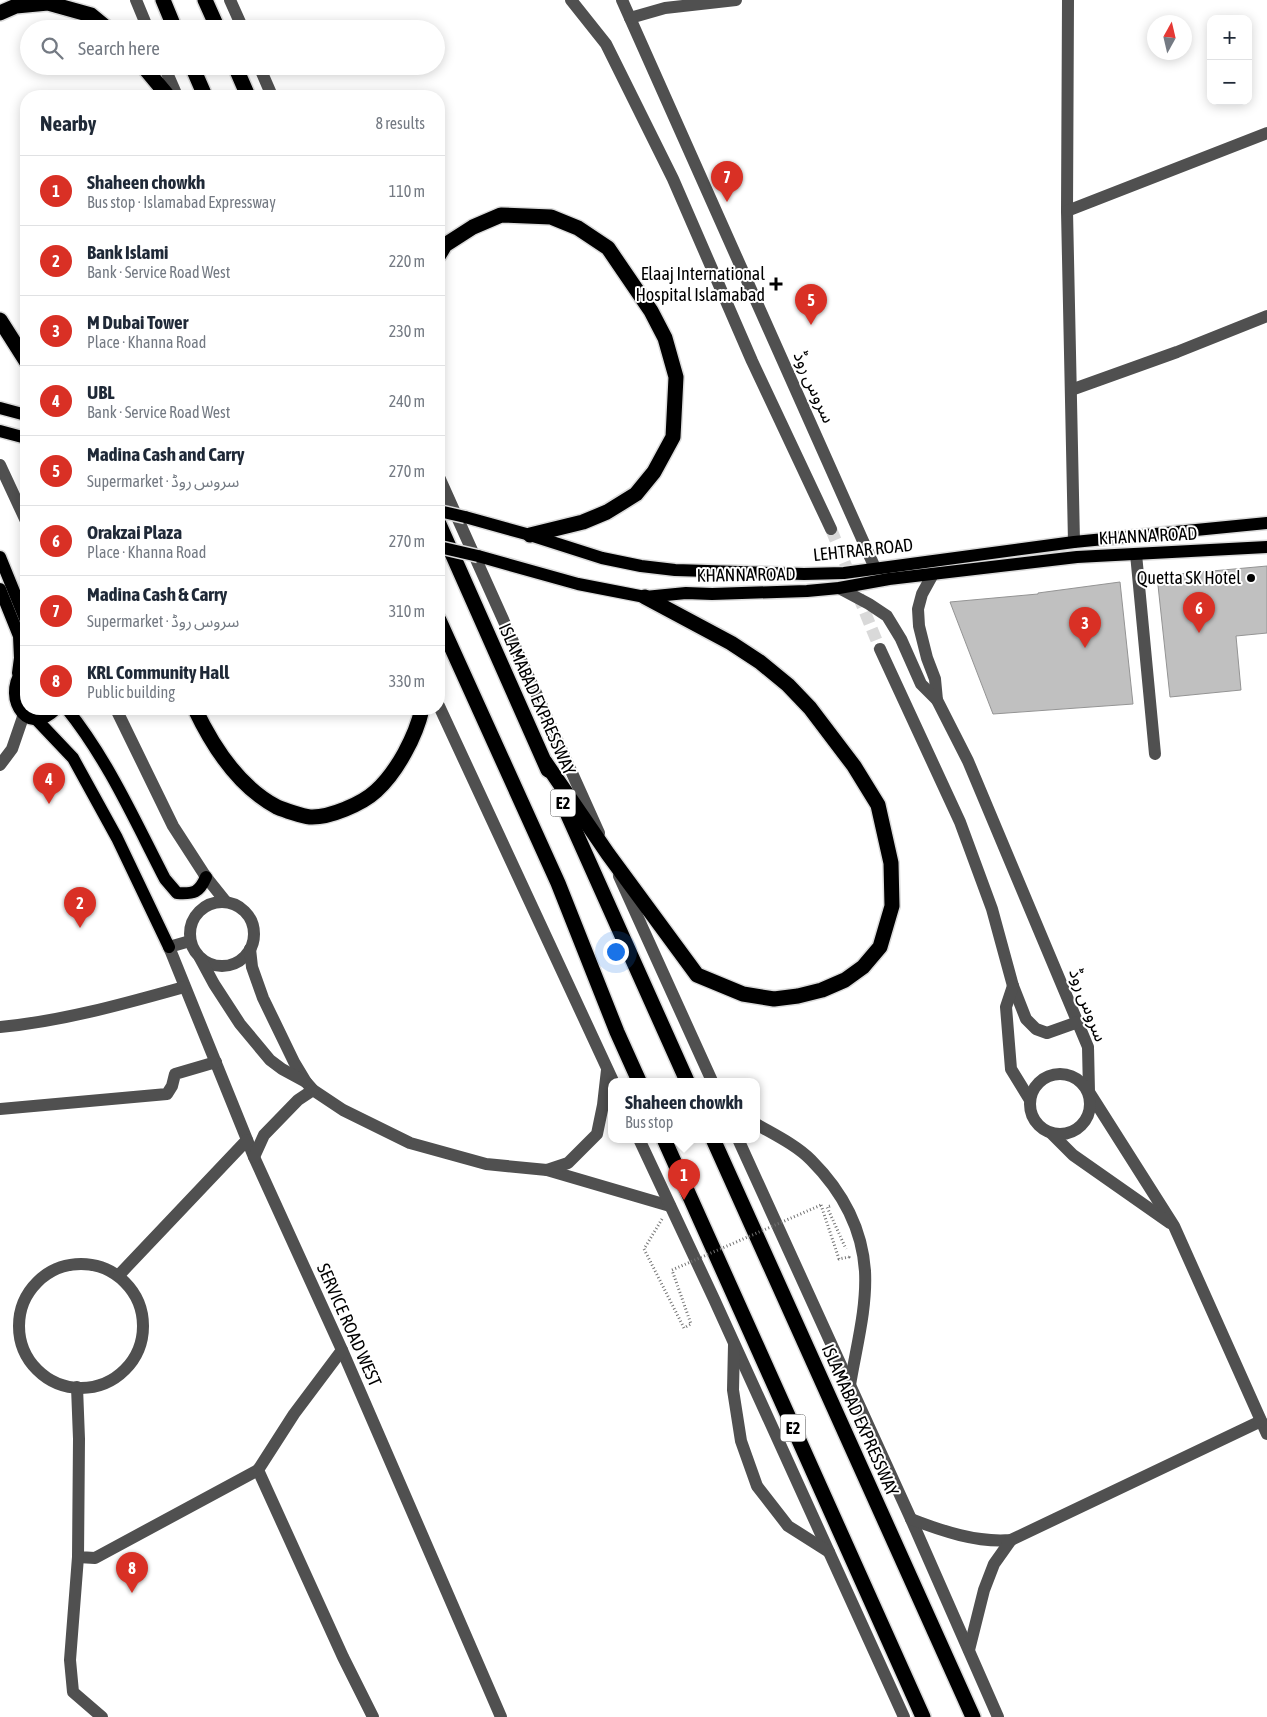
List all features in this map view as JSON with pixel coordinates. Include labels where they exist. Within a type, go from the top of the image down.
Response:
[{"type":"highway","points":[[163,0],[171,20]]},
{"type":"highway","points":[[205,0],[214,20]]},
{"type":"highway","points":[[0,13],[16,6],[48,3],[91,15],[97,20]]},
{"type":"highway","points":[[151,75],[163,90]]},
{"type":"highway","points":[[196,75],[202,90]]},
{"type":"highway","points":[[239,75],[245,90]]},
{"type":"highway","points":[[445,244],[472,227],[500,215],[551,216],[578,228],[608,248],[651,311],[665,338],[676,377],[673,437],[654,472],[636,494],[607,512],[583,522],[530,535]]},
{"type":"highway","points":[[0,320],[20,352]]},
{"type":"highway","name":"ISLAMABAD EXPRESSWAY","points":[[445,537],[686,1078]]},
{"type":"highway","points":[[545,762],[608,854],[697,975],[743,994],[774,999],[798,996],[822,990],[845,980],[863,966],[880,947],[892,906],[891,863],[878,804],[854,766],[810,708],[788,685],[760,662],[730,643],[645,597]]},
{"type":"highway","name":"E2","points":[[445,633],[558,883],[617,1032],[638,1078]]},
{"type":"highway","points":[[199,715],[224,758],[253,789],[278,808],[310,817],[334,813],[357,805],[376,792],[390,775],[411,740],[420,715]]},
{"type":"highway","name":"E2","points":[[666,1143],[923,1717]]},
{"type":"highway","name":"ISLAMABAD EXPRESSWAY","points":[[715,1143],[973,1717]]},
{"type":"main road","points":[[3,409],[20,413]]},
{"type":"main road","points":[[4,434],[20,437]]},
{"type":"main road","name":"LEHTRAR ROAD","points":[[445,512],[530,535],[602,558],[641,566],[675,570],[804,574],[844,573],[1074,542],[1267,523]]},
{"type":"main road","name":"KHANNA ROAD","points":[[445,548],[578,584],[645,597],[686,593],[731,594],[839,588],[889,579],[1077,558],[1267,547]]},
{"type":"main road","points":[[0,557],[20,606]]},
{"type":"main road","points":[[0,590],[19,636],[20,658]]},
{"type":"main road","points":[[20,672],[13,678],[4,693],[9,706],[20,715]]},
{"type":"main road","points":[[20,715],[36,719],[44,718],[48,715]]},
{"type":"main road","points":[[71,715],[87,736],[114,780],[164,880],[177,893],[187,894],[196,892],[202,887],[206,877]]},
{"type":"main road","points":[[36,719],[74,758],[118,838],[169,947]]},
{"type":"street","points":[[136,0],[144,20]]},
{"type":"street","points":[[230,0],[239,20]]},
{"type":"street","points":[[571,0],[606,44],[673,178],[752,361],[830,529]]},
{"type":"street","name":"سروس روڈ","points":[[622,0],[875,568]]},
{"type":"street","points":[[630,18],[665,8],[736,0]]},
{"type":"street","points":[[1068,0],[1066,211],[1074,542]]},
{"type":"street","points":[[168,75],[174,90]]},
{"type":"street","points":[[263,75],[269,90]]},
{"type":"street","points":[[1066,211],[1267,133]]},
{"type":"street","points":[[1070,390],[1177,352],[1267,316]]},
{"type":"street","points":[[0,464],[20,508]]},
{"type":"street","points":[[445,490],[711,1078]]},
{"type":"street","points":[[1136,554],[1155,754]]},
{"type":"street","name":"سروس روڈ","points":[[933,574],[922,594],[918,609],[919,626],[927,658],[935,679],[937,700],[968,761],[1088,1047],[1088,1092]]},
{"type":"street","points":[[839,588],[869,604],[886,616],[902,639],[922,684],[937,700]]},
{"type":"street","points":[[880,649],[960,822],[992,909],[1013,986],[1026,1019],[1036,1028],[1047,1033],[1078,1022]]},
{"type":"street","points":[[119,715],[173,826],[206,877],[226,902]]},
{"type":"street","points":[[443,715],[612,1078]]},
{"type":"street","points":[[0,765],[12,749],[23,717]]},
{"type":"street","points":[[309,1086],[294,1062],[263,998],[252,967],[250,949],[254,934],[250,919],[236,905],[226,902],[215,902],[206,906],[192,920],[189,930],[190,941],[214,984],[240,1024],[270,1060],[343,1110],[410,1144],[486,1164],[547,1170],[670,1206]]},
{"type":"street","points":[[169,947],[190,941]]},
{"type":"street","name":"SERVICE ROAD WEST","points":[[169,947],[247,1140],[342,1350],[501,1717]]},
{"type":"street","points":[[200,958],[217,966],[227,966],[236,963],[250,949]]},
{"type":"street","points":[[1013,986],[1006,1007],[1011,1069],[1030,1100],[1032,1115],[1039,1126],[1051,1133],[1073,1155],[1174,1226]]},
{"type":"street","points":[[0,1027],[33,1024],[100,1010],[184,987]]},
{"type":"street","points":[[0,1109],[167,1094],[172,1086],[175,1074],[216,1062]]},
{"type":"street","points":[[547,1170],[568,1163],[598,1134],[607,1068]]},
{"type":"street","points":[[1030,1100],[1035,1088],[1044,1079],[1056,1074],[1069,1075],[1081,1082],[1174,1226],[1267,1434]]},
{"type":"street","points":[[254,1156],[264,1135],[309,1086]]},
{"type":"street","points":[[1051,1133],[1065,1134],[1078,1129],[1087,1119],[1091,1106],[1088,1092]]},
{"type":"street","points":[[760,1126],[781,1138],[810,1159],[843,1202],[861,1238],[865,1272],[863,1310],[850,1385]]},
{"type":"street","points":[[119,1276],[247,1140]]},
{"type":"street","points":[[642,1143],[904,1717]]},
{"type":"street","points":[[740,1143],[911,1519],[998,1717]]},
{"type":"street","points":[[72,1264],[96,1265],[119,1276],[135,1294],[144,1317],[142,1341],[132,1364],[114,1380],[90,1388],[77,1387],[66,1387],[44,1377],[27,1359],[19,1336],[20,1311],[30,1289],[48,1272],[72,1264]]},
{"type":"street","points":[[734,1343],[733,1390],[741,1441],[757,1486],[788,1526],[829,1552]]},
{"type":"street","points":[[78,1557],[95,1558],[258,1470],[294,1414],[342,1350]]},
{"type":"street","points":[[77,1387],[79,1438],[78,1557],[70,1660],[73,1692],[102,1717]]},
{"type":"street","points":[[911,1519],[960,1535],[999,1541],[1011,1540],[1261,1421]]},
{"type":"street","points":[[258,1470],[343,1657],[373,1717]]},
{"type":"street","points":[[969,1650],[984,1590],[994,1564],[1011,1540]]},
{"type":"path","points":[[670,1206],[644,1249],[684,1328],[691,1324],[672,1270],[820,1205],[839,1259],[849,1257],[827,1207],[843,1202]]},
{"type":"building","points":[[1267,566],[1267,633],[1236,636],[1241,690],[1170,697],[1157,576]]},
{"type":"building","points":[[1120,582],[1133,704],[993,714],[950,602],[1038,594]]},
{"type":"tunnel","points":[[831,529],[880,649]]},
{"type":"place","name":"Madina Cash & Carry","points":[[727,202]]},
{"type":"place","name":"Elaaj International Hospital Islamabad","points":[[776,284]]},
{"type":"place","name":"Madina Cash and Carry","points":[[811,325]]},
{"type":"place","name":"Quetta SK Hotel","points":[[1251,578]]},
{"type":"place","name":"Orakzai Plaza","points":[[1199,633]]},
{"type":"place","name":"M Dubai Tower","points":[[1085,648]]},
{"type":"place","name":"UBL","points":[[49,804]]},
{"type":"place","name":"Bank Islami","points":[[80,928]]},
{"type":"place","name":"Shaheen chowkh","points":[[684,1200]]},
{"type":"place","name":"KRL Community Hall","points":[[132,1593]]}]
